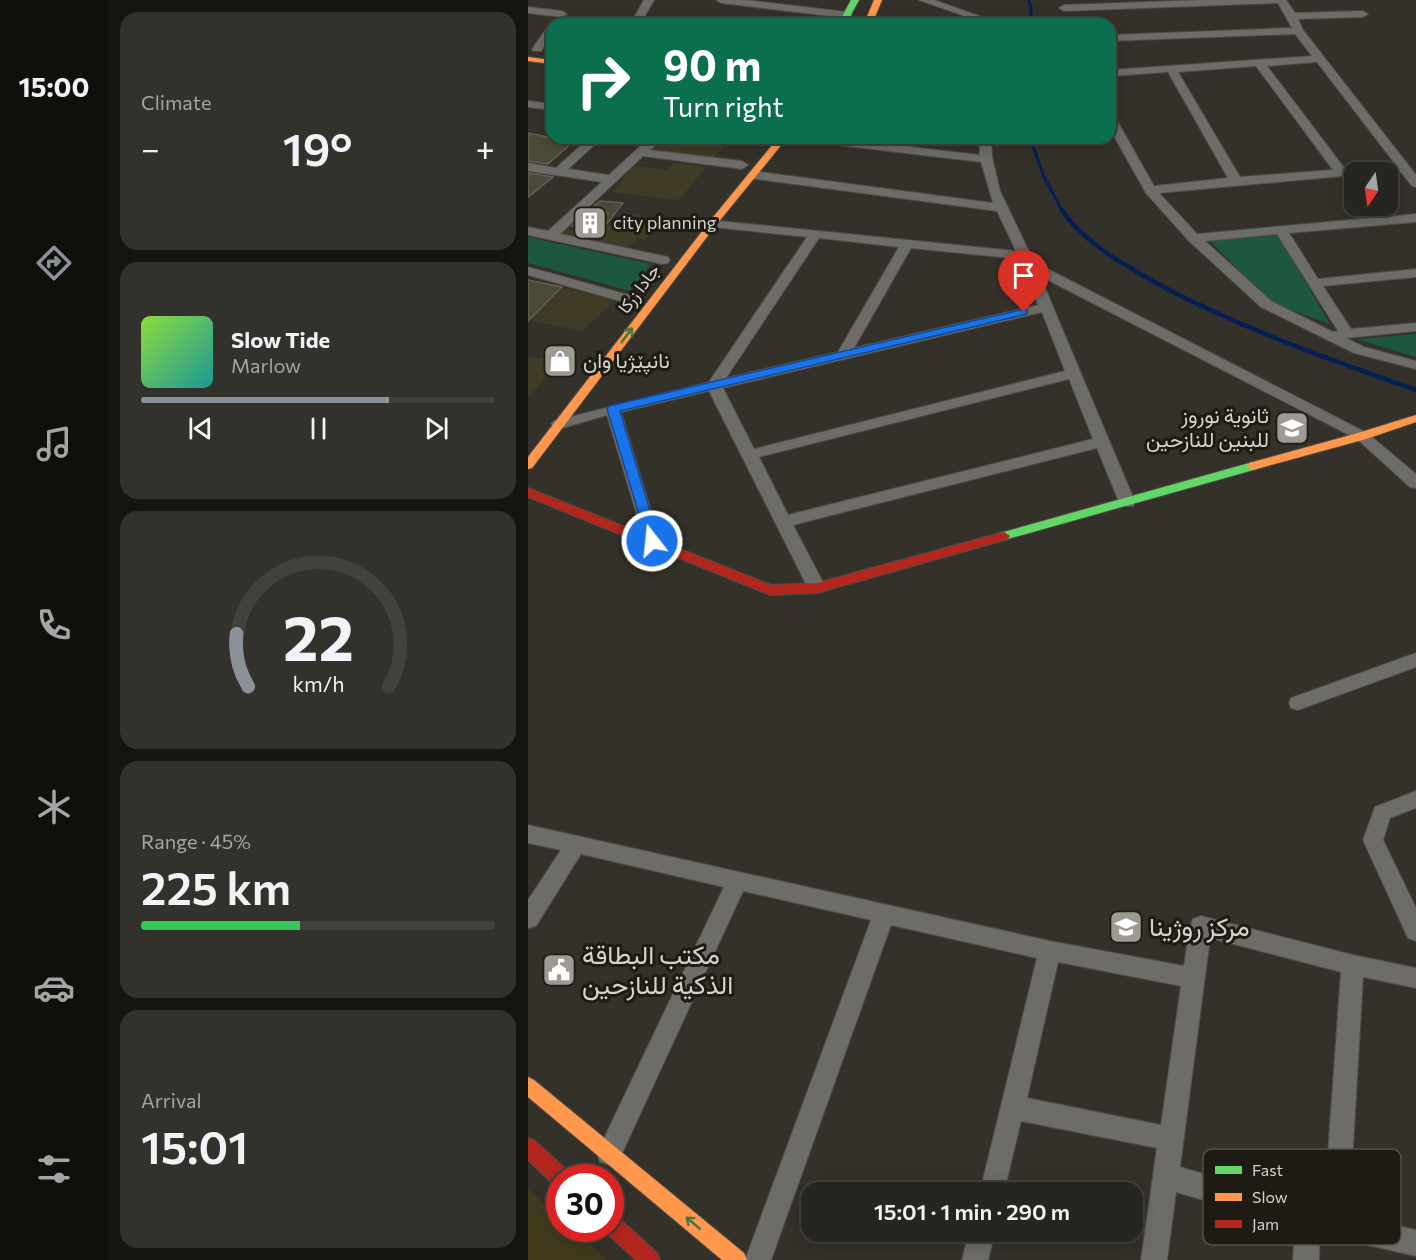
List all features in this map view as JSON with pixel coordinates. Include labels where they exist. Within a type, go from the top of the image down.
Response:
[{"type":"main road","points":[[846,18],[855,0]]},
{"type":"main road","points":[[871,18],[879,0]]},
{"type":"main road","points":[[531,52],[546,51]]},
{"type":"main road","points":[[531,52],[546,59]]},
{"type":"main road","name":"جادا زرکا","points":[[528,465],[713,223],[778,144]]},
{"type":"main road","points":[[728,182],[745,160]]},
{"type":"main road","name":"جادا زرکا","points":[[651,276],[667,255]]},
{"type":"main road","points":[[528,492],[770,590],[818,588],[1362,436],[1416,418]]},
{"type":"main road","points":[[528,1086],[738,1260]]},
{"type":"main road","points":[[528,1147],[546,1164]]},
{"type":"main road","points":[[624,1236],[650,1260]]},
{"type":"street","points":[[638,18],[649,0]]},
{"type":"street","points":[[721,0],[764,2],[840,18]]},
{"type":"street","points":[[924,0],[980,17]]},
{"type":"street","points":[[1064,8],[1281,0],[1292,16],[1298,31],[1416,183]]},
{"type":"street","points":[[528,10],[564,11],[559,18]]},
{"type":"street","points":[[1292,16],[1363,14]]},
{"type":"street","points":[[1116,38],[1298,31]]},
{"type":"street","points":[[531,52],[546,35]]},
{"type":"street","points":[[1116,73],[1320,60]]},
{"type":"street","points":[[1259,63],[1342,173]]},
{"type":"street","points":[[1171,69],[1236,181]]},
{"type":"street","points":[[528,104],[546,107]]},
{"type":"street","points":[[528,117],[546,108]]},
{"type":"street","points":[[1116,133],[1150,190],[1194,238],[1266,303],[1359,350],[1416,364]]},
{"type":"street","points":[[558,172],[589,144]]},
{"type":"street","points":[[550,236],[649,144]]},
{"type":"street","points":[[856,144],[986,159]]},
{"type":"street","points":[[985,144],[986,159],[999,208],[1027,260],[1127,502]]},
{"type":"street","points":[[639,152],[745,160]]},
{"type":"street","points":[[528,167],[609,179]]},
{"type":"street","points":[[1150,190],[1404,168]]},
{"type":"street","points":[[753,175],[999,208]]},
{"type":"street","points":[[1194,238],[1282,232],[1416,218]]},
{"type":"street","points":[[713,223],[1027,260],[1362,436],[1416,483]]},
{"type":"street","points":[[528,231],[667,255]]},
{"type":"street","points":[[1282,232],[1347,334]]},
{"type":"street","points":[[714,385],[815,234]]},
{"type":"street","points":[[843,355],[906,245]]},
{"type":"street","points":[[528,271],[631,300]]},
{"type":"street","points":[[1315,283],[1416,273]]},
{"type":"street","points":[[559,424],[613,409],[1046,307]]},
{"type":"street","points":[[1330,336],[1416,327]]},
{"type":"street","points":[[749,455],[1074,374]]},
{"type":"street","points":[[714,385],[818,588]]},
{"type":"street","points":[[613,409],[652,541]]},
{"type":"street","points":[[784,522],[1102,442]]},
{"type":"street","points":[[1298,703],[1416,660]]},
{"type":"street","points":[[1416,799],[1382,813],[1373,840],[1416,930]]},
{"type":"street","points":[[528,834],[1050,951],[1194,978]]},
{"type":"street","points":[[528,919],[576,844]]},
{"type":"street","points":[[609,1153],[737,881]]},
{"type":"street","points":[[758,1260],[884,914]]},
{"type":"street","points":[[1154,1260],[1201,926],[1353,965],[1411,974]]},
{"type":"street","points":[[994,1182],[1050,951]]},
{"type":"street","points":[[1341,1149],[1353,965]]},
{"type":"street","points":[[1012,1107],[1171,1138]]},
{"type":"street","points":[[1166,1176],[1203,1187]]},
{"type":"street","points":[[1401,1240],[1416,1243]]},
{"type":"street","points":[[975,1260],[980,1242]]},
{"type":"street","points":[[1306,1260],[1307,1245]]},
{"type":"shaded area","name":"city planning","points":[[652,144],[726,144],[713,158],[647,149]]},
{"type":"shaded area","name":"city planning","points":[[674,163],[706,167],[679,200],[612,192],[634,166],[667,170]]},
{"type":"shaded area","name":"city planning","points":[[624,212],[664,219],[645,240],[637,238],[628,248],[557,236],[564,230],[571,231],[576,226],[602,230]]},
{"type":"shaded area","points":[[563,288],[615,300],[582,331],[530,320]]},
{"type":"shaded area","points":[[528,357],[560,361],[528,398]]},
{"type":"green space","points":[[1278,235],[1330,324],[1269,302],[1209,240]]},
{"type":"green space","points":[[528,237],[651,264],[630,291],[528,263]]},
{"type":"green space","points":[[1416,334],[1416,357],[1357,339]]},
{"type":"sand","points":[[528,1189],[546,1205],[546,1242],[587,1242],[607,1260],[528,1260]]},
{"type":"building","points":[[528,133],[546,137],[546,144],[570,144],[548,164],[528,161]]},
{"type":"building","points":[[528,173],[553,177],[528,197]]},
{"type":"building","points":[[600,201],[623,203],[603,229],[572,226]]},
{"type":"building","points":[[528,280],[562,287],[528,321]]},
{"type":"waterway","points":[[1028,0],[1031,6],[1031,18]]},
{"type":"waterway","points":[[1032,144],[1044,177],[1062,210]]},
{"type":"waterway","points":[[1061,209],[1081,232],[1105,252],[1189,300],[1285,342],[1416,390]]},
{"type":"traffic: fast","points":[[845,18],[855,0]]},
{"type":"traffic: fast","points":[[1004,536],[1253,466]]},
{"type":"traffic: slow","points":[[870,18],[878,0]]},
{"type":"traffic: slow","points":[[528,59],[546,61]]},
{"type":"traffic: slow","points":[[528,465],[713,223],[778,144]]},
{"type":"traffic: slow","points":[[1253,466],[1362,436],[1416,418]]},
{"type":"traffic: slow","points":[[528,1086],[737,1260]]},
{"type":"traffic: jam","points":[[528,492],[770,590],[817,588],[1004,536]]},
{"type":"traffic: jam","points":[[528,1147],[546,1164]]},
{"type":"traffic: jam","points":[[624,1236],[650,1260]]},
{"type":"place","name":"city planning","points":[[590,223]]},
{"type":"place","name":"نانپێژیا وان","points":[[560,361]]},
{"type":"place","name":"ثانوية نوروز للبنين للنازحين","points":[[1292,428]]},
{"type":"place","name":"مركز روژينا","points":[[1126,927]]},
{"type":"place","name":"مكتب البطاقة الذكية للنازحين","points":[[559,970]]},
{"type":"route","points":[[652,541],[613,409],[1024,312]]}]
